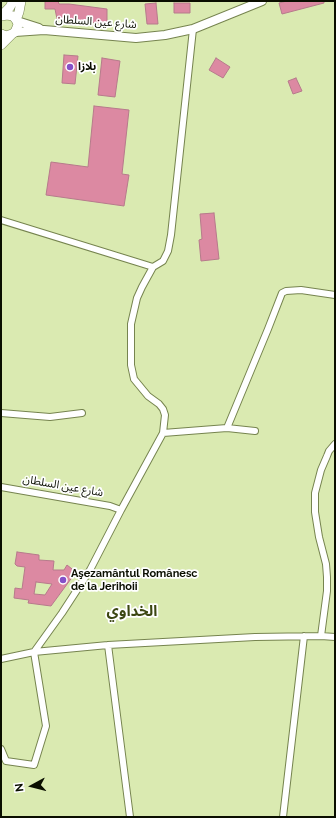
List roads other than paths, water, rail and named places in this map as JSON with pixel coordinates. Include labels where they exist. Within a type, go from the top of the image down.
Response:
[{"type":"main road","points":[[1,16],[10,7],[13,1]]},
{"type":"main road","points":[[16,21],[21,1]]},
{"type":"main road","points":[[1,16],[7,14],[13,16],[18,25],[14,33],[1,45]]},
{"type":"main road","points":[[1,34],[6,36],[14,33]]},
{"type":"street","name":"شارع عين السلطان","points":[[14,33],[44,30],[136,38],[165,35],[193,29],[262,1]]},
{"type":"street","name":"شارع عين السلطان","points":[[16,21],[44,30]]},
{"type":"street","points":[[1,749],[6,761],[34,765],[46,726],[34,652],[90,570],[163,433],[165,415],[163,409],[148,396],[134,379],[131,365],[131,324],[137,298],[153,267],[163,261],[168,251],[193,29]]},
{"type":"street","points":[[1,220],[153,267]]},
{"type":"street","points":[[227,428],[282,294],[286,291],[301,290],[335,295]]},
{"type":"street","points":[[1,413],[50,417],[82,413]]},
{"type":"street","points":[[163,433],[227,428],[255,431]]},
{"type":"street","points":[[321,636],[327,591],[327,577],[326,564],[319,538],[316,512],[316,493],[324,463],[329,451],[335,444]]},
{"type":"street","name":"شارع عين السلطان","points":[[1,487],[110,506],[121,510]]},
{"type":"street","points":[[283,817],[304,636]]},
{"type":"street","points":[[1,659],[34,652],[108,645],[255,637],[335,637]]},
{"type":"street","points":[[108,645],[130,817]]},
{"type":"place","name":"بلازا","points":[[70,67]]},
{"type":"place","name":"Aşezamântul Românesc de la Jerihoii","points":[[63,580]]},
{"type":"district","name":"الخداوي","points":[[132,611]]}]
